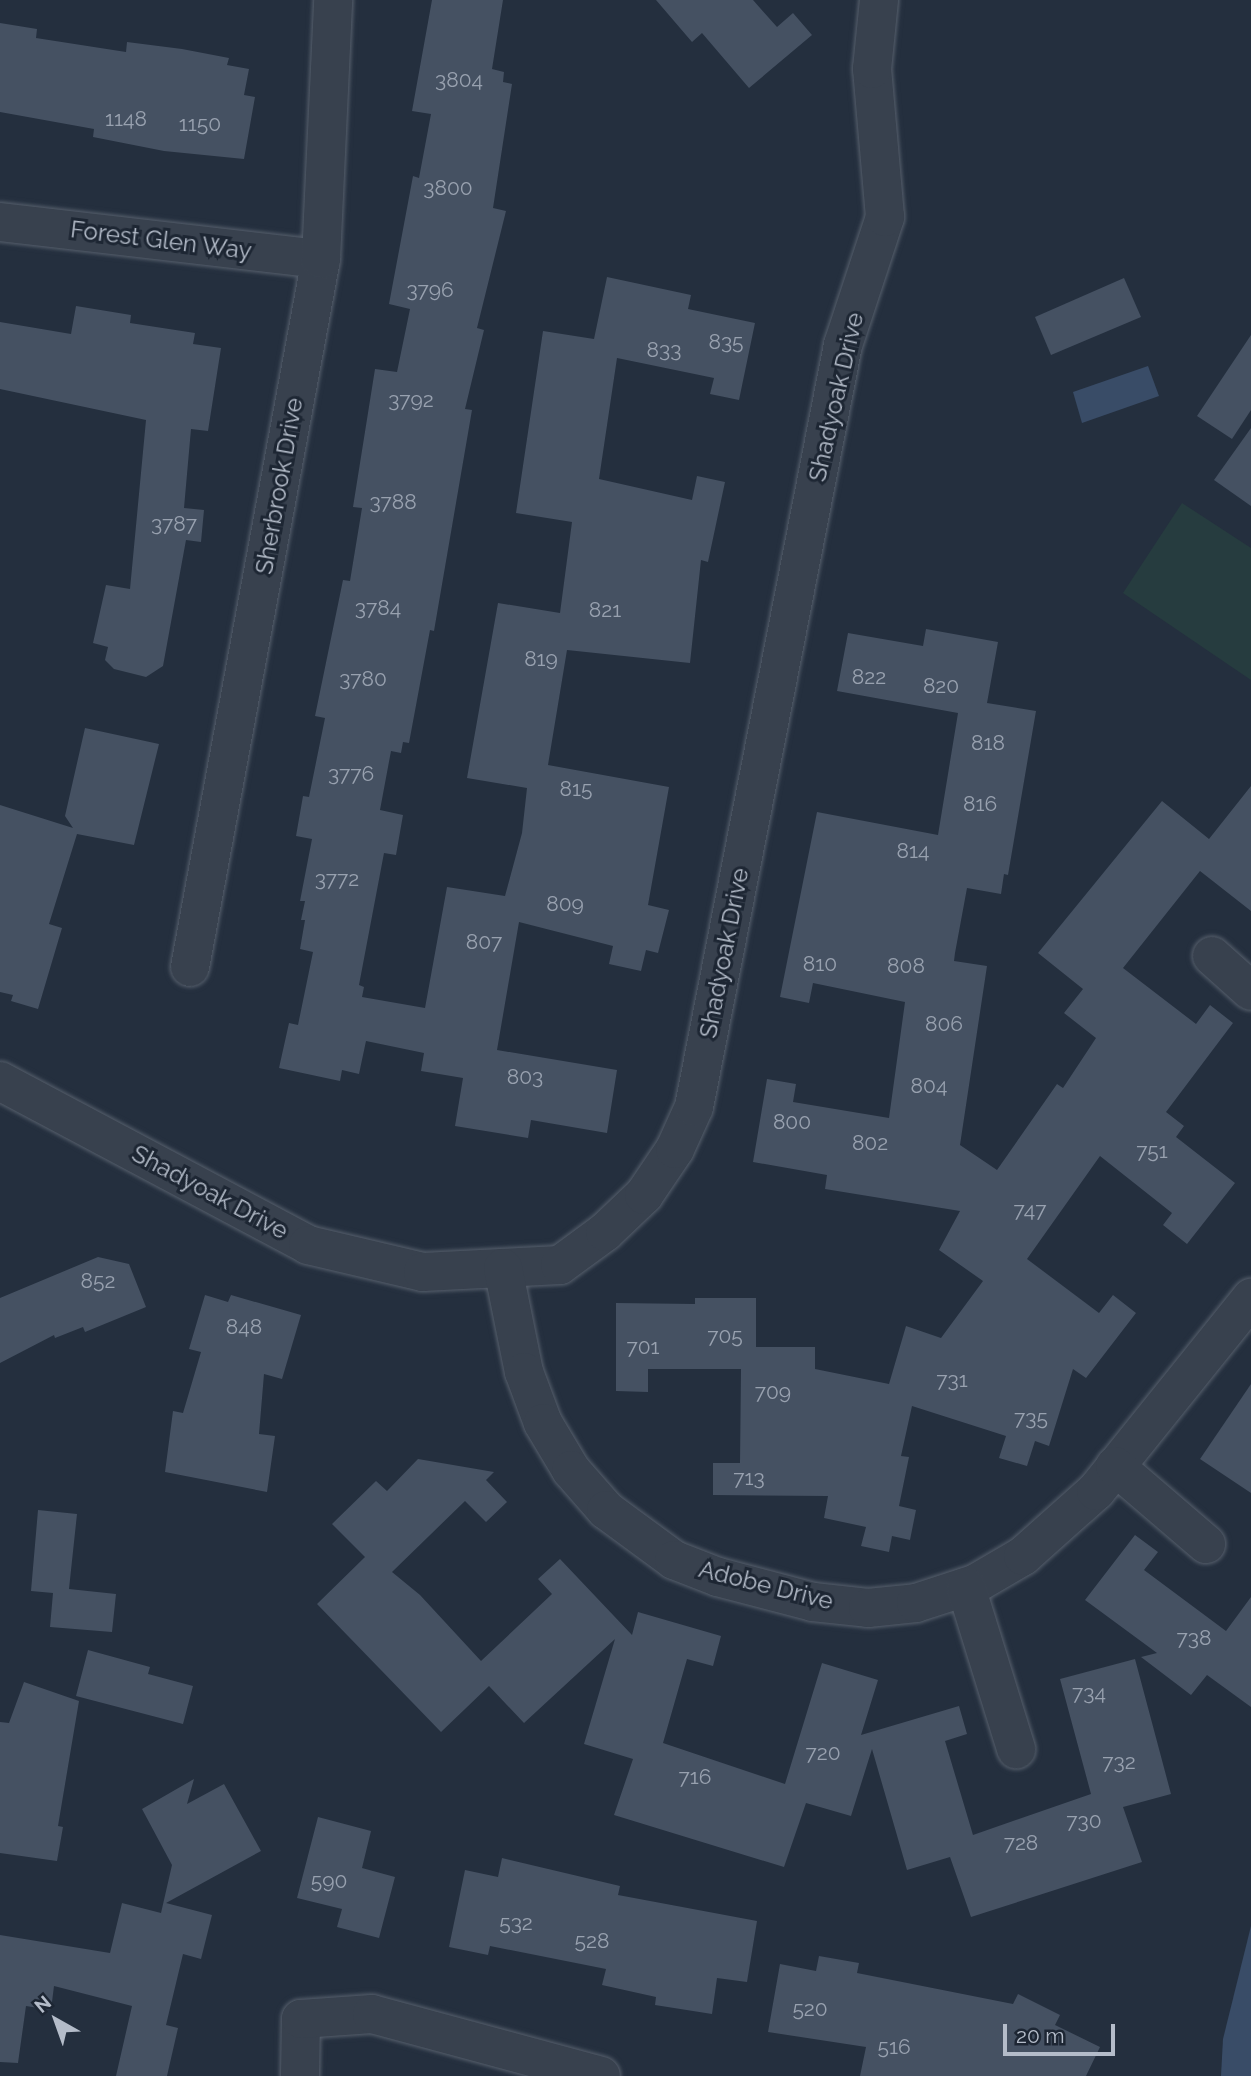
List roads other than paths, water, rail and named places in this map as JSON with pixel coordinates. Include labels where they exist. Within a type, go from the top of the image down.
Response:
[{"type":"street","name":"Sherbrook Drive","points":[[190,967],[321,259],[333,0]]},
{"type":"street","name":"Shadyoak Drive","points":[[0,1081],[308,1245],[423,1272],[560,1265],[605,1232],[652,1183],[675,1149],[694,1107],[843,345],[885,216],[872,69],[879,0]]},
{"type":"street","name":"Forest Glen Way","points":[[0,222],[321,259]]},
{"type":"street","points":[[1212,956],[1251,991]]},
{"type":"street","name":"Adobe Drive","points":[[503,1268],[524,1372],[543,1423],[571,1470],[606,1510],[639,1537],[674,1560],[718,1577],[813,1602],[867,1608],[916,1603],[966,1587],[1023,1556],[1096,1490],[1251,1298]]},
{"type":"street","points":[[1115,1466],[1206,1544]]},
{"type":"street","points":[[966,1587],[1016,1749]]},
{"type":"street","points":[[300,2076],[300,2019],[372,2014],[601,2076]]},
{"type":"water","points":[[1148,366],[1159,396],[1082,423],[1073,392]]},
{"type":"water","points":[[1251,1926],[1251,2076],[1221,2076],[1223,2039]]}]
